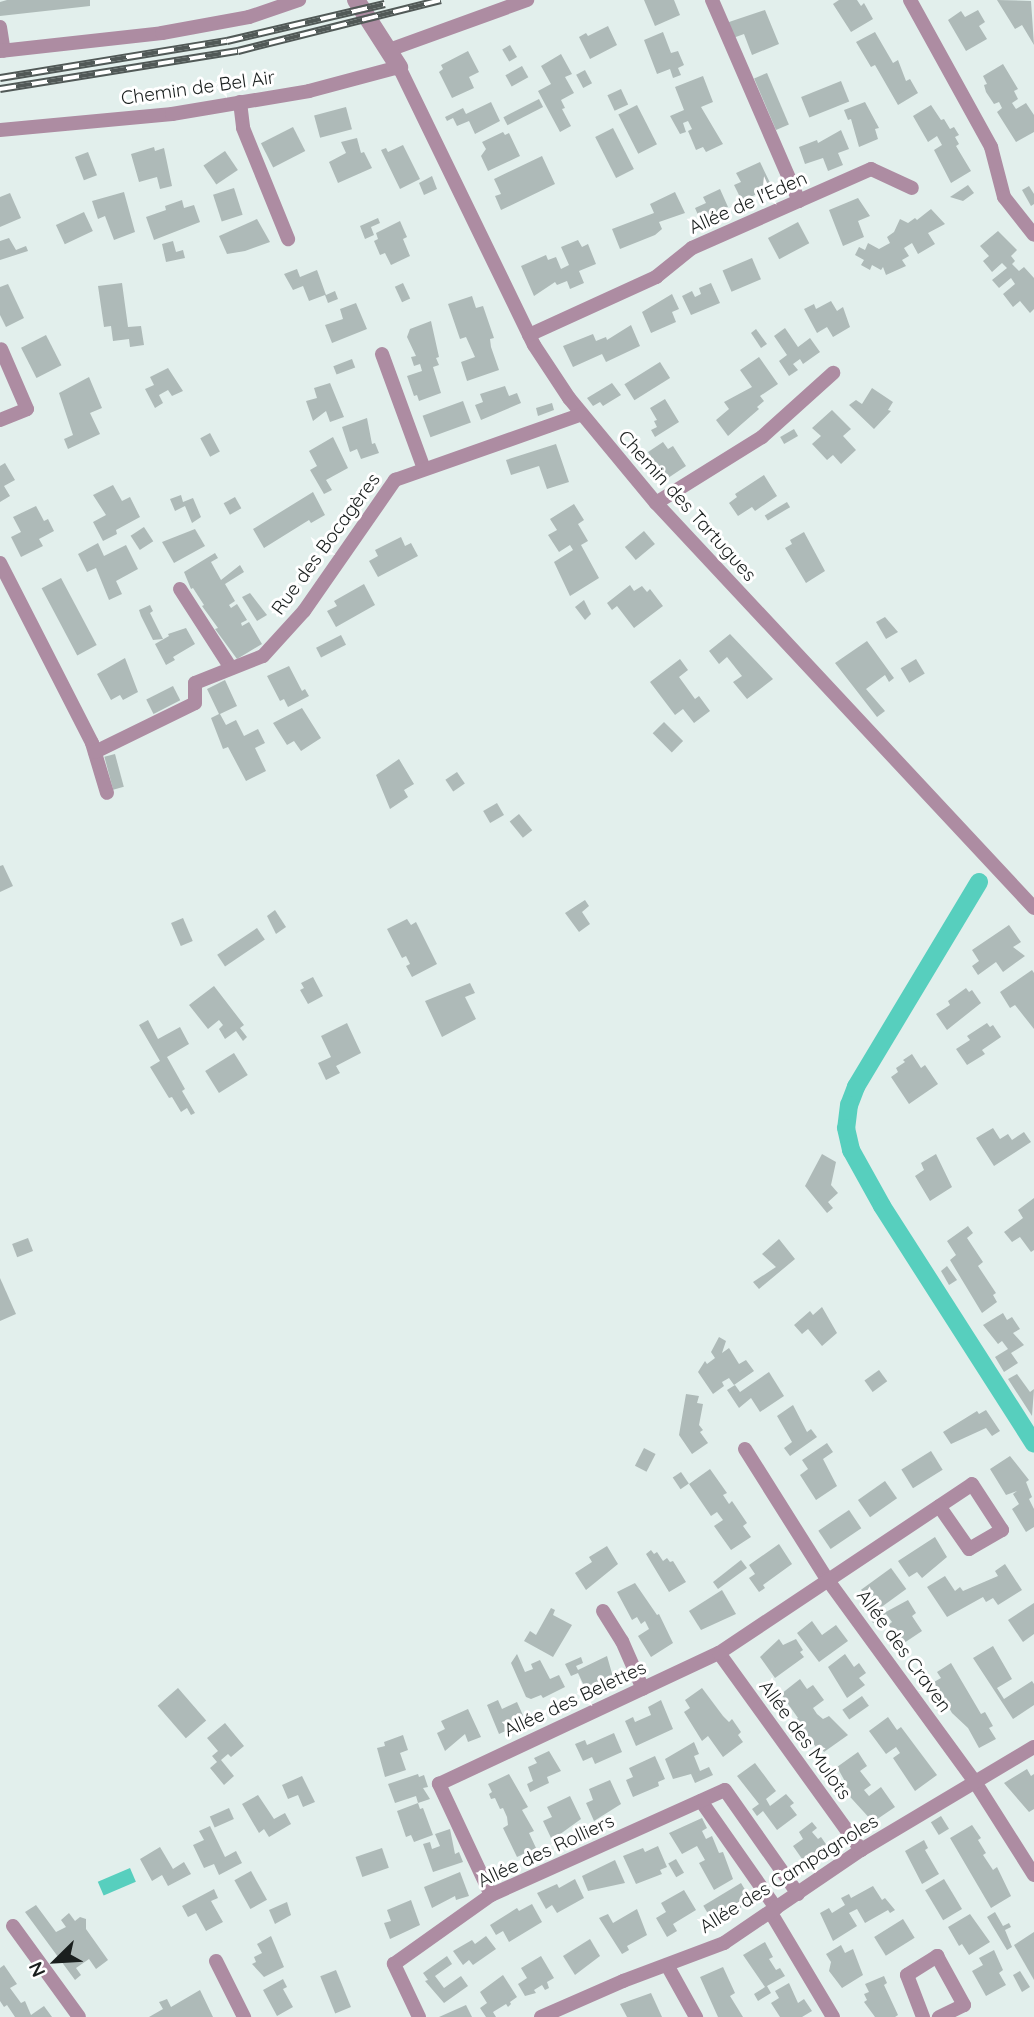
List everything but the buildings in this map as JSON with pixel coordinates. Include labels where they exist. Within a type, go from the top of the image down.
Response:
[{"type":"street","points":[[0,27],[2,51],[162,33],[249,17],[299,0]]},
{"type":"street","points":[[356,0],[399,67]]},
{"type":"street","points":[[389,50],[527,0]]},
{"type":"street","points":[[712,0],[799,201]]},
{"type":"street","points":[[911,0],[991,147],[1004,197],[1034,235]]},
{"type":"street","name":"Chemin de Bel Air","points":[[0,130],[173,114],[309,90],[399,67]]},
{"type":"street","name":"Chemin des Tartugues","points":[[399,67],[529,335],[552,376],[656,503],[1034,908]]},
{"type":"street","points":[[240,102],[243,128],[288,239]]},
{"type":"street","name":"Allée de l'Eden","points":[[529,335],[656,277],[692,248],[871,169],[912,188]]},
{"type":"street","points":[[0,420],[27,409],[1,349]]},
{"type":"street","points":[[382,354],[424,469]]},
{"type":"street","points":[[656,503],[762,437],[833,373]]},
{"type":"street","name":"Rue des Bocagères","points":[[95,752],[195,703],[195,683],[262,656],[304,611],[395,480],[582,414]]},
{"type":"street","points":[[0,563],[95,752],[107,793]]},
{"type":"street","points":[[180,589],[231,668]]},
{"type":"street","name":"Allée des Craven","points":[[745,1448],[827,1579],[975,1783],[1034,1875]]},
{"type":"street","name":"Allée des Belettes","points":[[491,1895],[439,1784],[719,1653],[827,1579],[972,1484],[1002,1530],[969,1549],[939,1506]]},
{"type":"street","points":[[603,1611],[622,1641],[643,1689]]},
{"type":"street","name":"Allée des Mulots","points":[[719,1653],[861,1850]]},
{"type":"street","name":"Allée des Campagnoles","points":[[541,2017],[723,1943],[861,1850],[1034,1747]]},
{"type":"street","name":"Allée des Rolliers","points":[[419,2017],[394,1964],[491,1895],[725,1790],[799,1894]]},
{"type":"street","points":[[701,1801],[773,1911],[834,2017]]},
{"type":"street","points":[[13,1926],[79,2017]]},
{"type":"street","points":[[923,2017],[907,1975],[937,1956],[964,2005],[939,2017]]},
{"type":"street","points":[[216,1961],[244,2017]]},
{"type":"street","points":[[667,1965],[696,2017]]},
{"type":"shaded area","points":[[130,1868],[136,1882],[104,1895],[98,1882]]},
{"type":"waterway","points":[[979,882],[856,1087],[849,1105],[846,1128],[851,1150],[882,1206],[1034,1444]]},
{"type":"railway","points":[[0,89],[238,51],[441,0]]},
{"type":"railway","points":[[0,78],[227,41],[385,4]]}]
